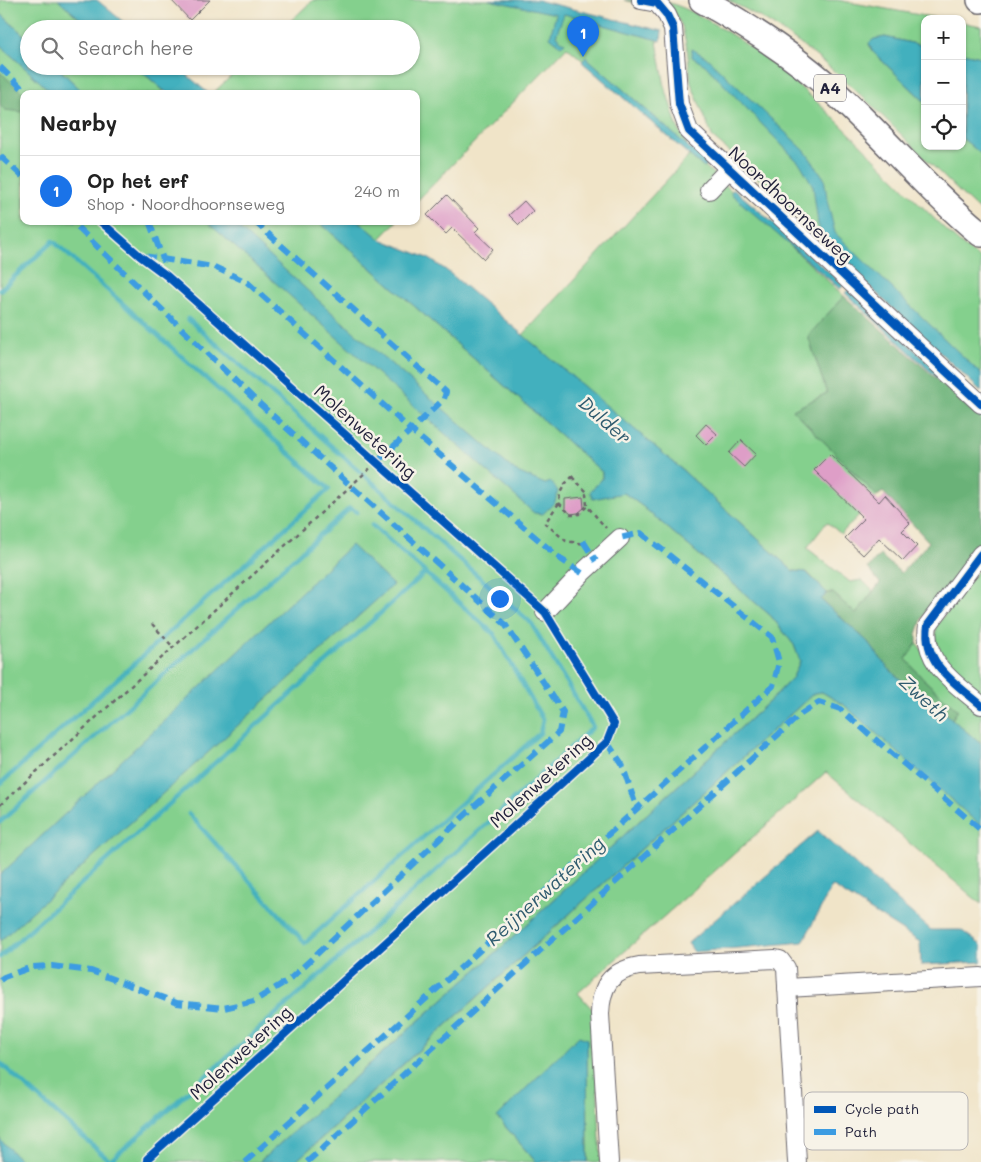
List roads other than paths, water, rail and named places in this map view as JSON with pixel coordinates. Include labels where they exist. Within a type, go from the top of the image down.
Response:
[{"type":"highway","name":"A4","points":[[702,0],[752,29],[811,72],[841,98],[981,234]]},
{"type":"street","name":"Noordhoornseweg","points":[[641,0],[657,3],[667,15],[673,28],[679,104],[689,131],[981,404]]},
{"type":"street","points":[[709,190],[729,169]]},
{"type":"street","points":[[545,612],[582,573],[618,540]]},
{"type":"street","points":[[981,554],[928,625],[926,638],[931,654],[941,670],[981,705]]},
{"type":"street","points":[[609,1162],[600,1014],[602,993],[606,986],[615,975],[629,968],[639,966],[775,959],[780,960],[786,968],[797,1162]]},
{"type":"street","points":[[787,988],[981,977]]},
{"type":"water","points":[[58,0],[97,0],[121,20],[81,20]]},
{"type":"water","points":[[489,0],[537,0],[662,31],[661,41],[564,14],[556,36],[565,43],[561,46],[550,37],[556,14]]},
{"type":"water","points":[[0,13],[20,32],[20,63],[0,45]]},
{"type":"water","points":[[885,37],[921,45],[921,98],[872,51],[869,43],[874,39]]},
{"type":"water","points":[[692,49],[706,57],[805,151],[824,178],[835,233],[981,374],[981,391],[825,245],[818,224],[813,186],[801,165],[705,65],[692,57]]},
{"type":"water","points":[[966,54],[981,57],[981,154],[966,141]]},
{"type":"water","points":[[586,57],[708,164],[704,168],[582,62]]},
{"type":"water","points":[[32,75],[65,75],[81,90],[49,90]]},
{"type":"water","points":[[146,75],[187,75],[204,90],[163,90]]},
{"type":"water","points":[[734,189],[844,285],[840,289],[730,193]]},
{"type":"water","points":[[210,225],[235,225],[338,318],[515,471],[545,484],[551,482],[558,491],[555,502],[543,514],[534,513]]},
{"type":"water","name":"Dulder","points":[[323,225],[364,225],[380,239],[428,258],[446,270],[678,466],[793,571],[806,572],[827,593],[821,600],[867,641],[888,668],[919,697],[937,706],[981,744],[981,826],[844,705],[822,692],[814,693],[295,1162],[259,1162],[510,940],[771,700],[793,677],[800,661],[794,645],[771,616],[642,506],[624,493],[593,499],[590,492],[602,479],[602,472]]},
{"type":"water","points":[[849,289],[981,411],[981,418],[845,293]]},
{"type":"water","points":[[351,545],[393,585],[0,941],[0,875]]},
{"type":"water","points":[[818,831],[931,930],[961,930],[981,945],[981,962],[921,965],[920,942],[832,886],[803,942],[694,952],[688,943]]},
{"type":"water","points":[[579,1036],[587,1039],[588,1162],[536,1162],[497,1117]]},
{"type":"water","points":[[0,1139],[22,1162],[0,1162]]},
{"type":"waterway","points":[[0,290],[53,241],[329,489],[0,784]]},
{"type":"waterway","points":[[0,1063],[110,1161],[374,927],[593,727],[531,623],[188,319]]},
{"type":"waterway","points":[[0,822],[350,508],[357,512]]},
{"type":"waterway","points":[[189,814],[305,943],[540,733],[543,720],[494,634],[372,525]]},
{"type":"waterway","points":[[0,957],[426,572]]},
{"type":"place","name":"Op het erf","points":[[583,57]]},
{"type":"water label","name":"Zweth","points":[[924,698]]},
{"type":"water label","name":"Reijnerwatering","points":[[545,891]]}]
